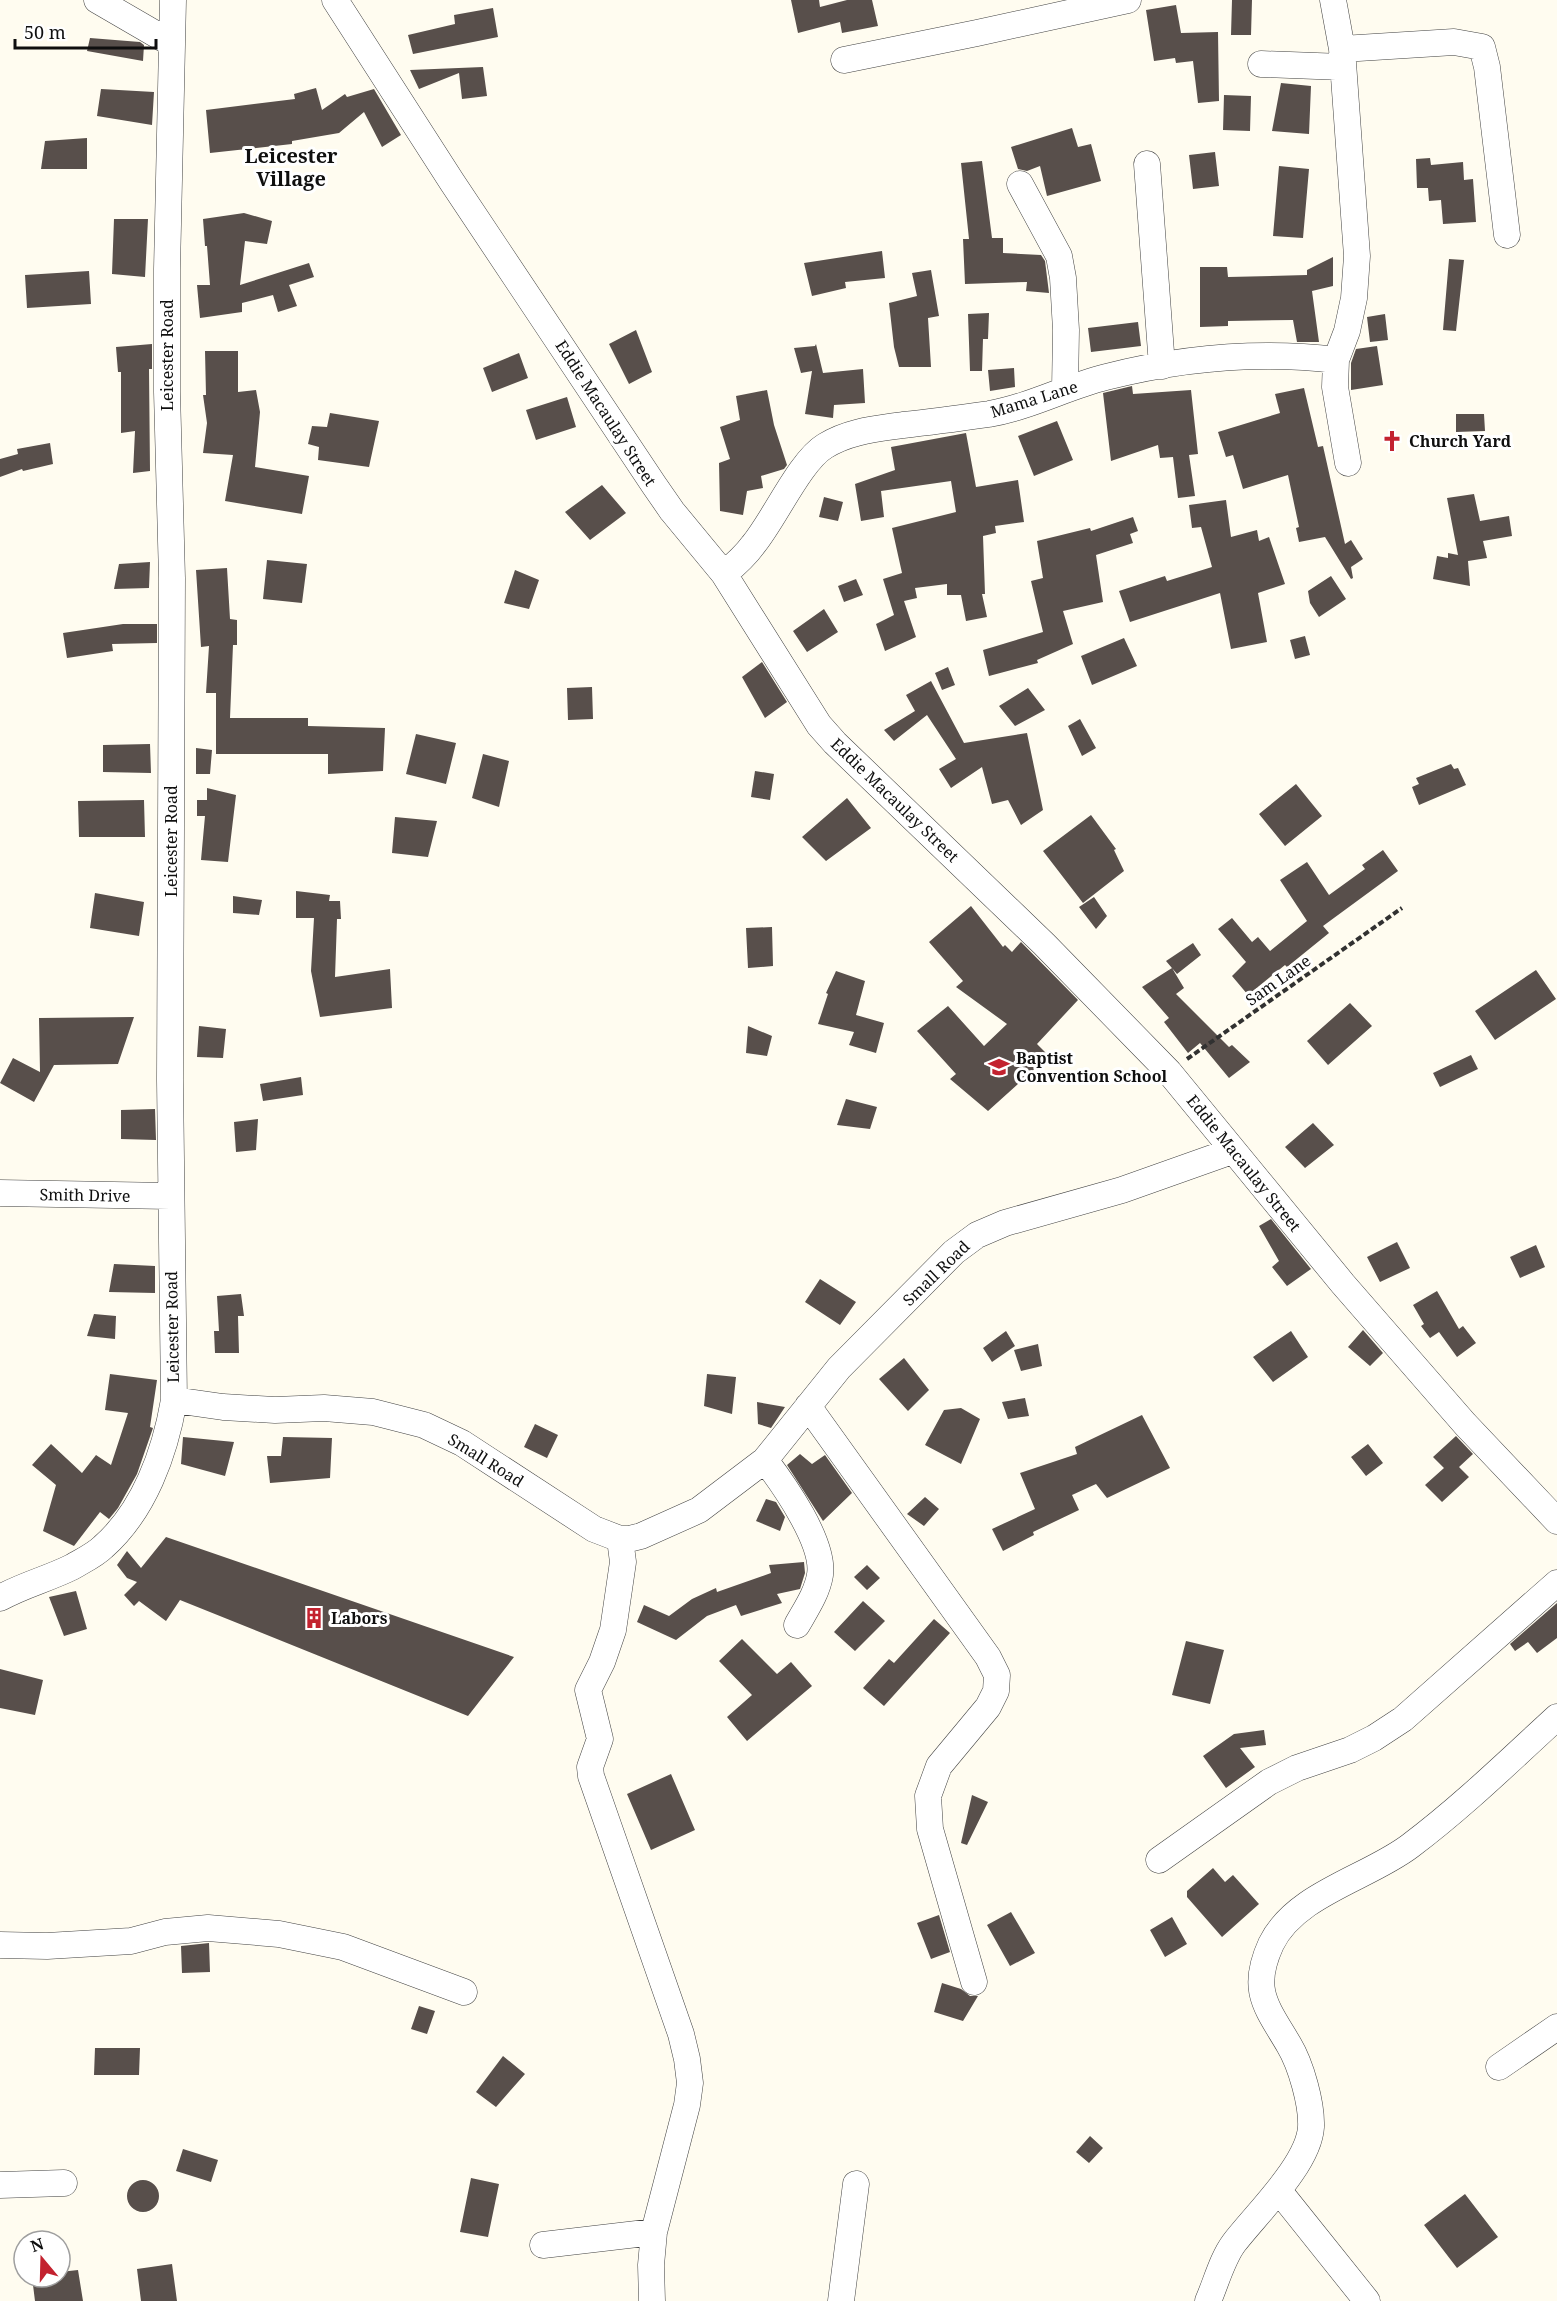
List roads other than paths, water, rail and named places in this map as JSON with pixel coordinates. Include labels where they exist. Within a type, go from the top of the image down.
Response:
[{"type":"street","points":[[97,0],[171,43]]},
{"type":"street","name":"Leicester Road","points":[[0,1598],[73,1566],[102,1549],[120,1531],[162,1456],[174,1400],[170,1196],[172,658],[167,269],[173,0]]},
{"type":"street","name":"Eddie Macaulay Street","points":[[335,0],[458,191],[654,485],[672,511],[724,574],[819,725],[1044,944],[1169,1072],[1343,1284],[1450,1406],[1557,1521]]},
{"type":"street","points":[[844,60],[1128,0]]},
{"type":"street","points":[[1333,0],[1342,58],[1357,256],[1354,298],[1347,331],[1336,360],[1335,387],[1348,463]]},
{"type":"street","points":[[1261,64],[1342,58],[1454,42],[1482,47],[1487,68],[1507,235]]},
{"type":"street","points":[[1147,164],[1162,366]]},
{"type":"street","points":[[1020,184],[1059,256],[1063,278],[1066,330],[1065,389]]},
{"type":"street","name":"Mama Lane","points":[[724,574],[754,544],[809,461],[822,447],[840,437],[863,431],[992,414],[1106,377],[1162,366],[1257,355],[1294,355],[1336,360]]},
{"type":"street","name":"Small Road","points":[[174,1400],[264,1410],[324,1408],[373,1412],[424,1425],[462,1443],[594,1529],[620,1539],[641,1536],[699,1510],[765,1460],[839,1368],[954,1252],[977,1235],[1005,1223],[1122,1190],[1232,1151]]},
{"type":"street","name":"Smith Drive","points":[[0,1193],[170,1196]]},
{"type":"street","points":[[808,1406],[988,1657],[997,1675],[996,1691],[988,1707],[939,1766],[928,1796],[930,1828],[974,1982]]},
{"type":"street","points":[[765,1460],[797,1506],[817,1553],[821,1572],[816,1590],[797,1625]]},
{"type":"street","points":[[620,1539],[623,1562],[613,1630],[602,1662],[588,1690],[600,1739],[591,1767],[591,1776],[681,2034],[690,2083],[687,2105],[654,2232],[651,2265],[652,2301]]},
{"type":"street","points":[[1159,1860],[1269,1782],[1297,1768],[1350,1750],[1403,1719],[1557,1583]]},
{"type":"street","points":[[1208,2301],[1232,2246],[1280,2191],[1304,2150],[1311,2129],[1310,2105],[1303,2080],[1290,2046],[1266,2007],[1261,1984],[1264,1966],[1272,1944],[1282,1927],[1297,1911],[1407,1848],[1470,1796],[1557,1718]]},
{"type":"street","points":[[0,1945],[47,1946],[131,1941],[165,1932],[208,1928],[279,1934],[342,1947],[464,1992]]},
{"type":"street","points":[[1499,2067],[1557,2027]]},
{"type":"street","points":[[0,2185],[64,2182]]},
{"type":"street","points":[[841,2301],[856,2184]]},
{"type":"street","points":[[1280,2191],[1367,2301]]},
{"type":"street","points":[[543,2245],[654,2232]]},
{"type":"place","name":"Church Yard","points":[[1392,441]]},
{"type":"place","name":"Baptist Convention School","points":[[999,1067]]},
{"type":"place","name":"Labors","points":[[314,1618]]},
{"type":"district","name":"Leicester Village","points":[[291,168]]}]
